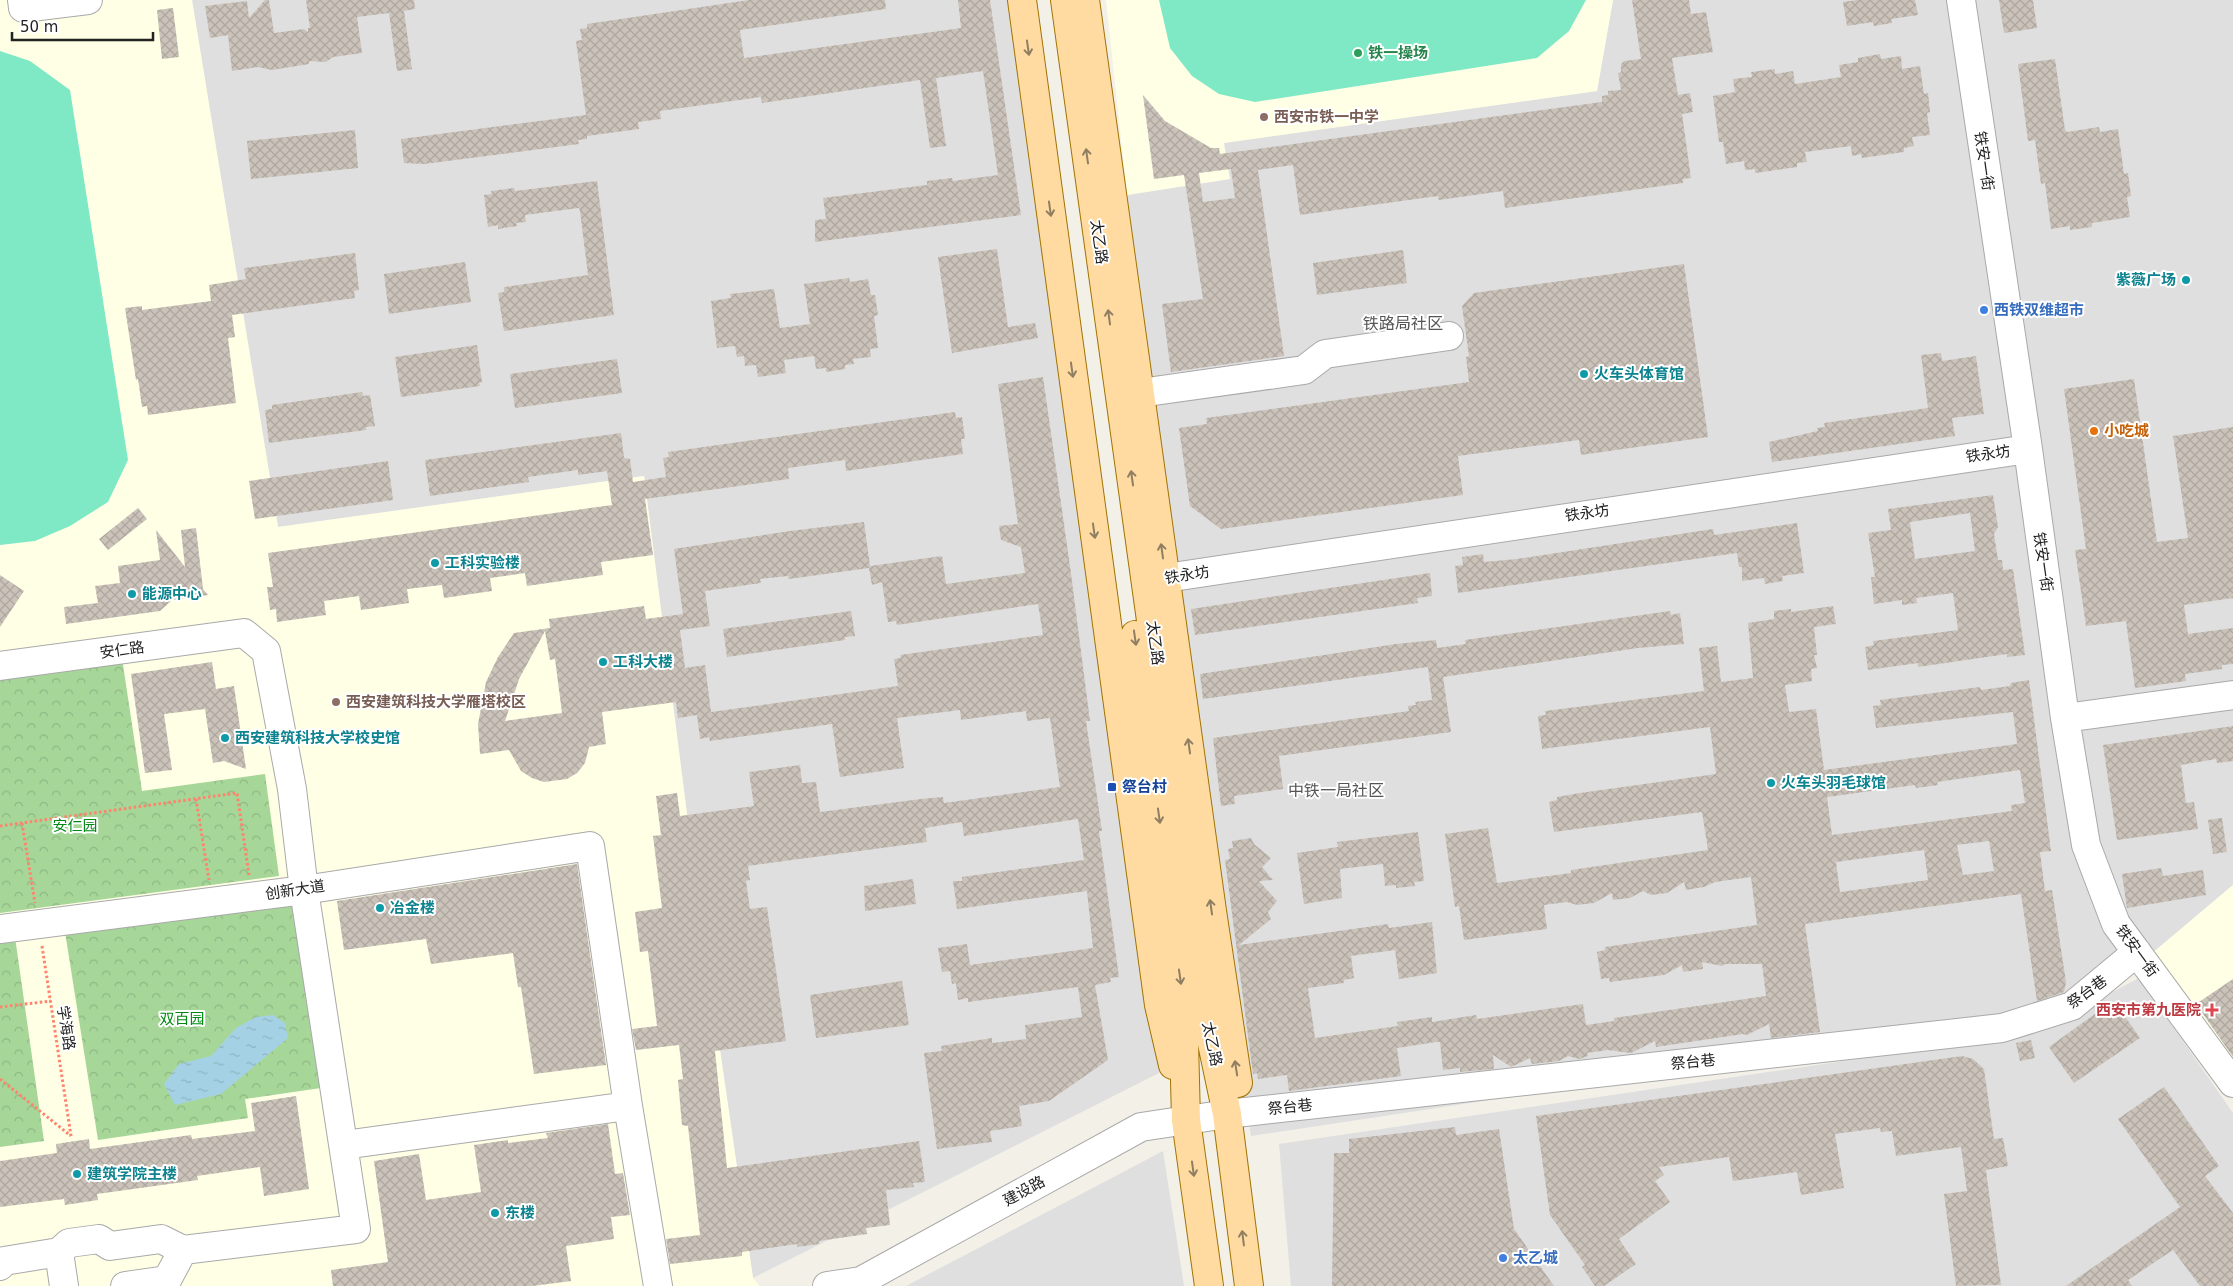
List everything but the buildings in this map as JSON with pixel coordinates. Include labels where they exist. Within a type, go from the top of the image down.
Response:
[{"type":"main road","points":[[1022,0],[1159,1005],[1186,1120]]},
{"type":"main road","name":"太乙路","points":[[1046,0],[1128,584],[1183,1002],[1186,1120],[1209,1286]]},
{"type":"main road","name":"太乙路","points":[[1065,0],[1156,580],[1205,1010],[1226,1114],[1249,1286]]},
{"type":"main road","points":[[1086,0],[1140,393],[1156,580]]},
{"type":"street","points":[[22,0],[23,8],[88,0]]},
{"type":"street","name":"铁安一街","points":[[1961,0],[2028,448],[2065,718],[2086,845],[2116,924],[2233,1083]]},
{"type":"street","points":[[1140,393],[1304,370],[1325,354],[1449,336]]},
{"type":"street","name":"铁永坊","points":[[1156,580],[1522,523],[2028,448]]},
{"type":"street","name":"安仁路","points":[[0,666],[244,633],[266,651],[292,789],[304,890]]},
{"type":"street","points":[[2065,718],[2233,695]]},
{"type":"street","name":"创新大道","points":[[0,929],[304,890],[590,846],[628,1106]]},
{"type":"street","points":[[0,1266],[4,1261],[59,1252],[69,1243],[99,1239],[110,1246],[161,1239],[183,1250],[356,1229],[304,890]]},
{"type":"street","name":"祭台巷","points":[[1226,1114],[2002,1028],[2072,1006],[2137,952]]},
{"type":"street","points":[[344,1145],[628,1106],[658,1286]]},
{"type":"street","name":"建设路","points":[[827,1286],[860,1284],[1141,1127],[1226,1114]]},
{"type":"street","points":[[110,1246],[118,1286]]},
{"type":"street","points":[[125,1286],[167,1280],[183,1250]]},
{"type":"street","points":[[59,1252],[64,1286]]},
{"type":"path","points":[[0,826],[237,793],[253,896]]},
{"type":"path","points":[[196,799],[212,902]]},
{"type":"path","name":"学海路","points":[[0,1079],[71,1136],[22,822]]},
{"type":"path","points":[[0,1007],[50,1001]]},
{"type":"shaded area","name":"西安建筑科技大学雁塔校区","points":[[0,0],[192,0],[278,527],[644,476],[695,877],[753,1278],[760,1286],[0,1286]]},
{"type":"shaded area","points":[[192,0],[1014,0],[1163,1071],[753,1278],[695,877],[644,476],[278,527]]},
{"type":"shaded area","name":"西安市铁一中学","points":[[1106,0],[1613,0],[1597,91],[1224,143],[1230,179],[1127,195]]},
{"type":"shaded area","points":[[1613,0],[2233,0],[2233,885],[2150,955],[2071,1012],[1251,1136],[1127,195],[1229,179],[1223,143],[1597,91]]},
{"type":"shaded area","name":"西安市第九医院","points":[[2233,885],[2233,1065],[2150,955]]},
{"type":"shaded area","points":[[2139,978],[2233,1113],[2233,1286],[1291,1286],[1279,1144],[2034,1033]]},
{"type":"shaded area","points":[[1163,1151],[1184,1286],[906,1286]]},
{"type":"green space","name":"铁一操场","points":[[1159,0],[1586,0],[1569,31],[1537,58],[1255,102],[1219,94],[1192,76],[1170,48]]},
{"type":"green space","points":[[0,51],[30,61],[70,90],[128,460],[108,502],[70,526],[35,541],[0,545]]},
{"type":"green space","name":"安仁园","points":[[122,658],[142,791],[265,774],[279,876],[0,913],[0,675]]},
{"type":"green space","name":"双百园","points":[[293,904],[321,1088],[245,1099],[248,1118],[98,1140],[65,932]]},
{"type":"green space","points":[[15,937],[44,1141],[0,1147],[0,939]]},
{"type":"water","points":[[273,1015],[285,1023],[288,1038],[221,1094],[175,1105],[164,1084],[179,1064],[211,1056],[236,1028],[256,1017]]},
{"type":"place","name":"铁一操场","points":[[1358,53]]},
{"type":"place","name":"西安市铁一中学","points":[[1264,117]]},
{"type":"place","name":"紫薇广场","points":[[2186,280]]},
{"type":"place","name":"西铁双维超市","points":[[1984,310]]},
{"type":"place","name":"火车头体育馆","points":[[1584,374]]},
{"type":"place","name":"小吃城","points":[[2094,431]]},
{"type":"place","name":"工科实验楼","points":[[435,563]]},
{"type":"place","name":"能源中心","points":[[132,594]]},
{"type":"place","name":"工科大楼","points":[[603,662]]},
{"type":"place","name":"西安建筑科技大学雁塔校区","points":[[336,702]]},
{"type":"place","name":"西安建筑科技大学校史馆","points":[[225,738]]},
{"type":"place","name":"火车头羽毛球馆","points":[[1771,783]]},
{"type":"place","name":"祭台村","points":[[1112,787]]},
{"type":"place","name":"冶金楼","points":[[380,908]]},
{"type":"place","name":"西安市第九医院","points":[[2212,1010]]},
{"type":"place","name":"建筑学院主楼","points":[[77,1174]]},
{"type":"place","name":"东楼","points":[[495,1213]]},
{"type":"place","name":"太乙城","points":[[1503,1258]]},
{"type":"district","name":"铁路局社区","points":[[1403,323]]},
{"type":"district","name":"中铁一局社区","points":[[1336,790]]}]
